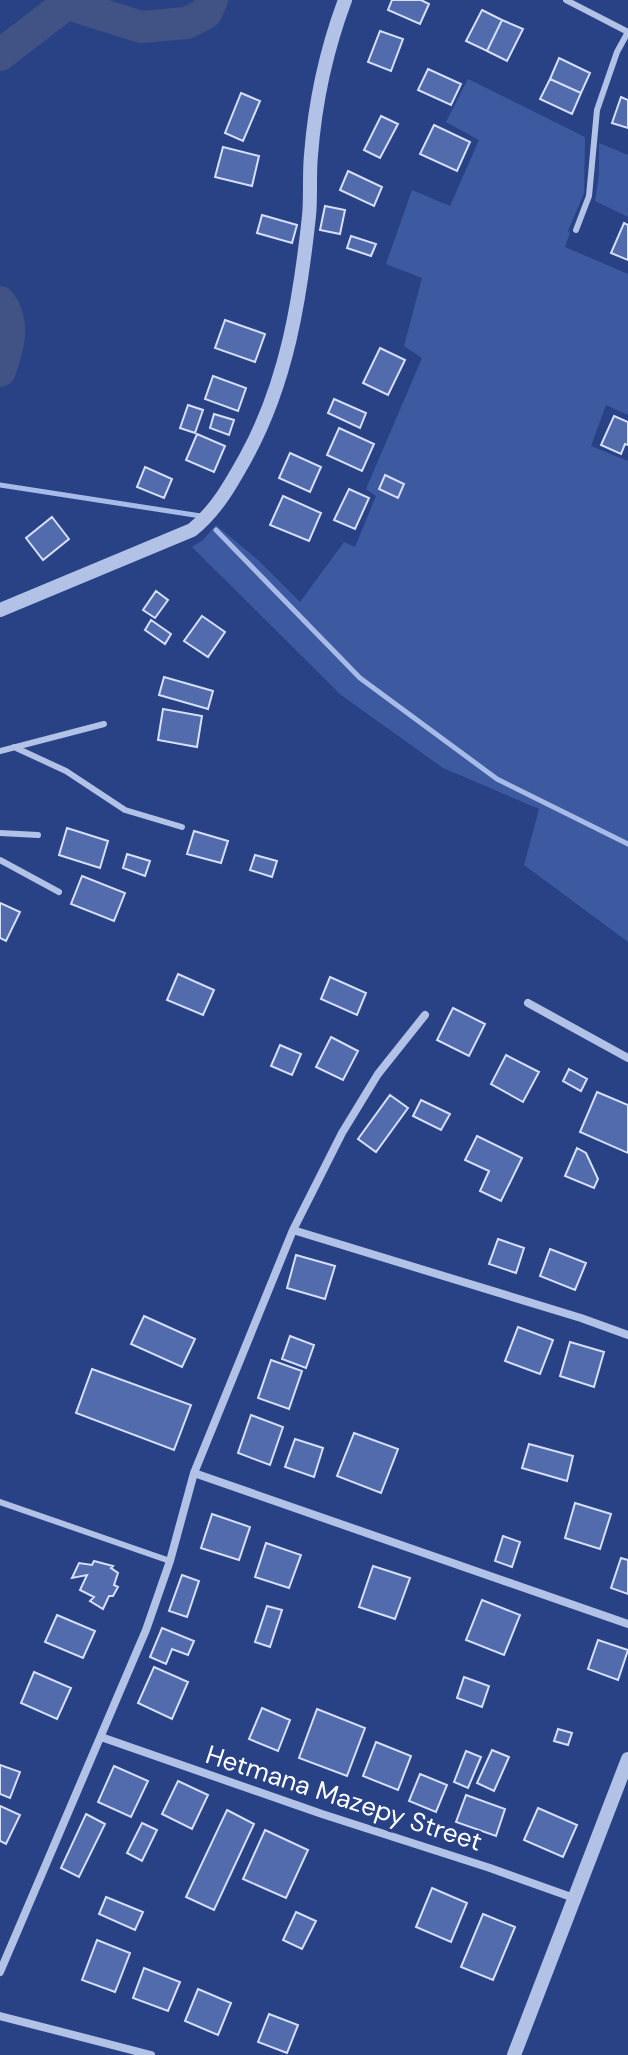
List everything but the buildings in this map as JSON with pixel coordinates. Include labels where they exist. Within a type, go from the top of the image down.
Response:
[{"type":"street","points":[[0,610],[192,530],[209,516],[235,475],[263,425],[285,366],[298,300],[309,214],[311,154],[319,93],[345,0]]},
{"type":"street","points":[[528,1003],[628,1058]]},
{"type":"street","points":[[0,1972],[146,1630],[170,1561],[194,1473],[293,1230],[342,1133],[378,1074],[425,1015]]},
{"type":"street","points":[[293,1230],[628,1335]]},
{"type":"street","points":[[194,1473],[628,1624]]},
{"type":"street","name":"Hetmana Mazepy Street","points":[[101,1737],[574,1898]]},
{"type":"street","points":[[514,2055],[628,1759]]},
{"type":"street","points":[[0,2016],[151,2055]]},
{"type":"lane","points":[[566,0],[628,32],[617,52],[597,110],[589,196],[576,230]]},
{"type":"lane","points":[[0,751],[104,724]]},
{"type":"lane","points":[[14,747],[66,771],[125,810],[182,827]]},
{"type":"lane","points":[[0,833],[38,835]]},
{"type":"lane","points":[[0,860],[59,892]]},
{"type":"lane","points":[[0,1502],[170,1561]]},
{"type":"shaded area","points":[[468,79],[585,137],[584,193],[568,231],[565,247],[628,274],[628,415],[606,405],[591,446],[628,461],[628,942],[524,865],[539,809],[443,768],[341,695],[192,547],[216,525],[258,560],[300,602],[344,542],[355,547],[376,496],[366,489],[422,358],[404,346],[422,278],[386,264],[412,190],[450,206],[479,140],[446,122]]},
{"type":"shaded area","points":[[599,143],[628,155],[628,217],[595,201]]},
{"type":"waterway","points":[[0,55],[61,8],[71,5],[141,27],[187,23],[206,13],[212,0]]},
{"type":"waterway","points":[[0,302],[9,328],[8,345],[0,371]]},
{"type":"waterway","points":[[0,485],[201,516]]},
{"type":"waterway","points":[[216,530],[360,678],[497,779],[628,844]]}]
